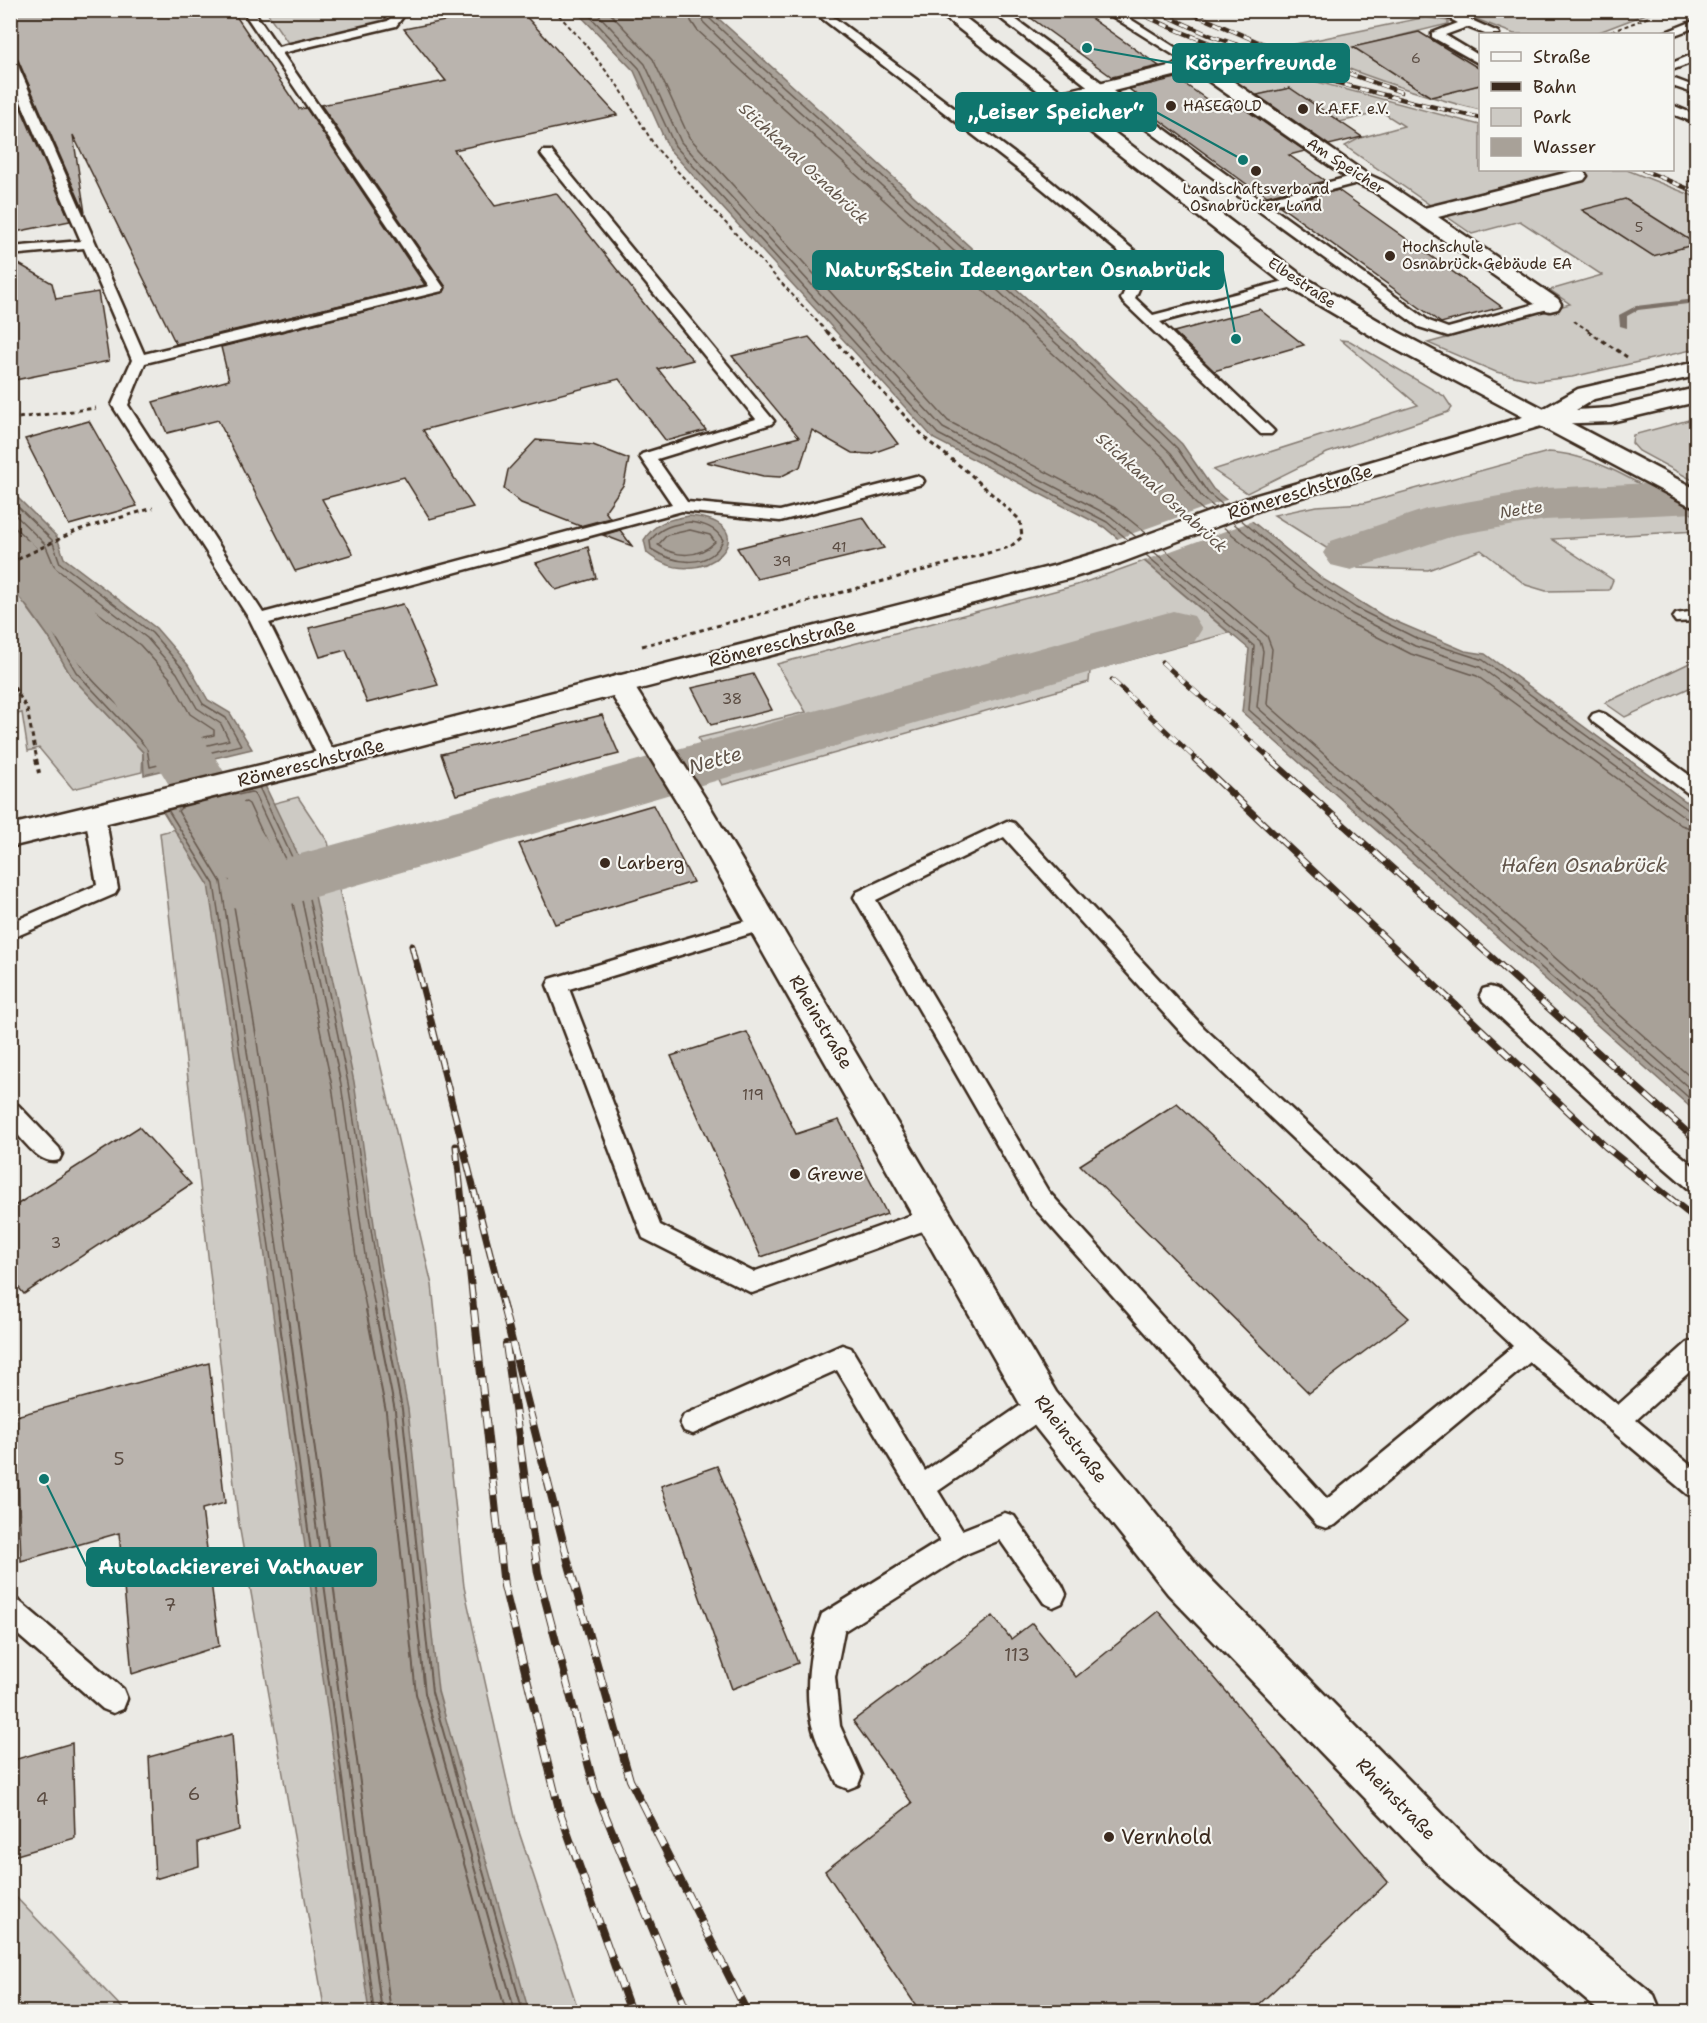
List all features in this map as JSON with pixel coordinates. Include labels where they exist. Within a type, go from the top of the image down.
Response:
[{"type":"street","name":"Elbestraße","points":[[944,10],[1296,282],[1399,342],[1696,499]]},
{"type":"street","points":[[1058,99],[1197,65]]},
{"type":"street","name":"Am Speicher","points":[[1197,65],[1360,178],[1380,187],[1550,304]]},
{"type":"street","points":[[1421,215],[1577,176]]},
{"type":"street","points":[[1495,266],[1521,259]]},
{"type":"street","name":"Römereschstraße","points":[[10,836],[328,759],[1062,572],[1259,502],[1544,418],[1586,394],[1696,369]]},
{"type":"street","name":"Römereschstraße","points":[[1544,418],[1611,415],[1696,395]]},
{"type":"street","name":"Rheinstraße","points":[[619,684],[690,798],[1042,1405],[1183,1580],[1444,1848],[1461,1865],[1636,2013]]},
{"type":"lane","points":[[139,360],[437,288],[247,10]]},
{"type":"lane","points":[[274,51],[392,24],[403,10]]},
{"type":"lane","points":[[816,10],[1038,178],[1143,265],[1128,300],[1266,431]]},
{"type":"lane","points":[[995,10],[1259,205],[1416,318],[1437,330],[1448,332],[1550,304]]},
{"type":"lane","name":"Am Speicher","points":[[1107,10],[1197,65]]},
{"type":"lane","points":[[1443,13],[1492,33]]},
{"type":"lane","points":[[1467,23],[1436,35],[1479,60]]},
{"type":"lane","points":[[1670,33],[1696,23]]},
{"type":"lane","points":[[1674,66],[1696,57]]},
{"type":"lane","points":[[10,61],[139,360],[120,405],[179,500],[259,620],[328,759]]},
{"type":"lane","points":[[1674,82],[1696,91]]},
{"type":"lane","points":[[1674,110],[1696,119]]},
{"type":"lane","points":[[547,154],[766,422],[648,457],[682,506]]},
{"type":"lane","points":[[1259,205],[1360,178]]},
{"type":"lane","points":[[10,251],[89,244]]},
{"type":"lane","points":[[1150,320],[1296,282]]},
{"type":"lane","points":[[259,620],[682,506],[780,516],[916,481]]},
{"type":"lane","points":[[1599,718],[1696,789]]},
{"type":"lane","points":[[10,932],[108,889],[94,815]]},
{"type":"lane","points":[[1530,1347],[1326,1516],[1040,1198],[864,897],[1007,828],[1196,1034],[1530,1347],[1696,1486]]},
{"type":"lane","points":[[762,923],[557,985],[651,1231],[752,1284],[934,1217]]},
{"type":"lane","points":[[1490,995],[1646,1139],[1696,1181]]},
{"type":"lane","points":[[10,1111],[51,1154]]},
{"type":"lane","points":[[1618,1421],[1696,1351]]},
{"type":"lane","points":[[693,1423],[842,1356],[957,1545]]},
{"type":"lane","points":[[921,1488],[1042,1405]]},
{"type":"lane","points":[[848,1775],[826,1728],[821,1677],[832,1623],[957,1545],[1005,1525],[1053,1594]]},
{"type":"lane","points":[[10,1610],[113,1700]]},
{"type":"path","points":[[554,10],[580,38],[621,90],[656,148],[928,441],[969,473],[1020,520],[1022,537],[1010,547],[637,647]]},
{"type":"path","points":[[1608,33],[1656,15]]},
{"type":"path","points":[[1687,182],[1696,179]]},
{"type":"path","points":[[1550,304],[1635,363]]},
{"type":"path","points":[[10,419],[120,405]]},
{"type":"path","points":[[10,563],[78,530],[179,500]]},
{"type":"path","points":[[10,680],[27,709],[39,773]]},
{"type":"green space","points":[[266,11],[436,11],[288,43]]},
{"type":"green space","points":[[1456,11],[1654,11],[1597,33],[1511,33]]},
{"type":"green space","points":[[1426,17],[1448,21],[1448,24],[1354,47],[1430,96],[1384,82],[1291,45]]},
{"type":"green space","points":[[1242,62],[1479,125],[1479,171],[1630,171],[1696,197],[1696,349],[1572,377],[1537,381],[1496,372],[1428,343],[1570,304],[1550,290],[1602,275],[1520,221],[1472,234],[1345,146],[1360,138],[1404,126],[1382,112],[1340,122],[1290,88],[1253,96],[1215,69]]},
{"type":"green space","points":[[1479,85],[1479,110],[1432,97]]},
{"type":"green space","points":[[1341,340],[1350,341],[1444,396],[1452,408],[1448,412],[1327,453],[1247,493],[1213,470],[1418,405]]},
{"type":"green space","points":[[1696,418],[1696,482],[1639,451],[1632,443],[1633,435]]},
{"type":"green space","points":[[1548,452],[1586,459],[1625,476],[1696,516],[1696,531],[1552,539],[1613,580],[1609,590],[1546,591],[1526,585],[1481,550],[1428,570],[1358,568],[1274,515],[1316,506],[1364,503]]},
{"type":"green space","points":[[1144,561],[1229,633],[1090,671],[1089,682],[722,785],[698,738],[806,712],[777,664],[1077,585]]},
{"type":"green space","points":[[10,584],[48,636],[71,676],[143,752],[142,772],[73,789],[39,748],[28,751],[22,713],[11,715]]},
{"type":"green space","points":[[1696,660],[1696,685],[1625,717],[1605,703]]},
{"type":"green space","points":[[298,797],[328,842],[432,1285],[464,1587],[517,1826],[579,2012],[325,2012],[238,1519],[160,833]]},
{"type":"green space","points":[[11,1892],[126,2012],[11,2012]]},
{"type":"water","name":"Hafen Osnabrück","points":[[576,11],[710,11],[1077,344],[1182,444],[1213,489],[1321,578],[1383,616],[1465,651],[1485,654],[1696,809],[1696,1112],[1242,712],[1249,649],[1104,527],[934,439],[669,149],[634,71]]},
{"type":"water","points":[[11,491],[57,537],[64,558],[156,628],[188,665],[208,700],[230,713],[252,749],[144,775],[143,752],[71,676],[48,636],[11,584]]},
{"type":"water","points":[[689,516],[714,521],[726,531],[728,543],[721,554],[707,563],[689,568],[668,565],[647,553],[644,540],[653,529],[669,520]]},
{"type":"water","points":[[260,775],[313,886],[354,1082],[379,1260],[408,1409],[438,1691],[529,2012],[369,2012],[261,1227],[208,884],[156,800]]},
{"type":"pier","points":[[1229,499],[1255,520],[1141,562],[1114,540]]},
{"type":"building","points":[[10,10],[232,10],[299,109],[306,108],[425,285],[176,344],[73,135],[85,213],[18,60],[10,56]]},
{"type":"building","points":[[500,10],[520,10],[617,115],[454,150],[495,206],[556,193],[661,325],[693,360],[658,369],[706,430],[666,441],[619,379],[423,430],[473,507],[430,519],[404,477],[322,499],[353,554],[295,571],[218,420],[167,433],[153,402],[229,380],[221,347],[444,292],[446,287],[321,105],[446,81],[404,29]]},
{"type":"building","points":[[1020,10],[1079,10],[1159,66],[1112,77]]},
{"type":"building","points":[[1419,32],[1479,68],[1479,85],[1431,97],[1353,47]]},
{"type":"building","points":[[1176,78],[1215,105],[1233,101],[1305,151],[1289,155],[1325,181],[1267,196],[1259,190],[1256,191],[1138,104],[1147,102],[1129,89]]},
{"type":"building","points":[[10,83],[70,221],[10,233]]},
{"type":"building","points":[[1290,88],[1362,137],[1329,145],[1257,95]]},
{"type":"building","name":"Hochschule Osnabrück Gebäude EA","points":[[1338,190],[1502,307],[1441,323],[1280,206]]},
{"type":"building","points":[[1625,199],[1696,244],[1653,256],[1582,210]]},
{"type":"building","points":[[10,259],[52,283],[56,299],[98,292],[109,361],[10,381]]},
{"type":"building","points":[[1259,309],[1304,345],[1214,371],[1174,332]]},
{"type":"building","points":[[809,337],[861,395],[898,444],[870,454],[852,453],[812,430],[800,467],[780,477],[763,476],[706,462],[799,437],[732,356]]},
{"type":"building","points":[[89,421],[137,506],[69,525],[25,439]]},
{"type":"building","points":[[536,440],[593,445],[629,459],[624,484],[605,511],[610,518],[580,526],[521,503],[504,489],[508,470]]},
{"type":"building","points":[[863,517],[884,548],[757,579],[737,548]]},
{"type":"building","points":[[620,530],[632,546],[603,535]]},
{"type":"building","points":[[588,547],[596,578],[556,590],[536,563]]},
{"type":"building","points":[[403,604],[438,685],[367,703],[346,650],[320,657],[309,628]]},
{"type":"building","points":[[753,674],[772,710],[711,725],[692,688]]},
{"type":"building","points":[[602,715],[619,754],[456,795],[441,754]]},
{"type":"building","name":"Larberg","points":[[653,805],[693,882],[555,924],[519,844]]},
{"type":"building","name":"Grewe","points":[[747,1032],[796,1134],[839,1120],[887,1214],[761,1257],[671,1056]]},
{"type":"building","points":[[1177,1103],[1409,1318],[1309,1393],[1080,1165]]},
{"type":"building","points":[[139,1127],[191,1184],[24,1294],[10,1277],[10,1209]]},
{"type":"building","points":[[209,1363],[225,1503],[202,1509],[219,1646],[132,1674],[119,1533],[21,1561],[16,1416]]},
{"type":"building","points":[[717,1466],[798,1663],[732,1689],[661,1486]]},
{"type":"building","name":"Vernhold","points":[[1158,1611],[1388,1882],[1250,2013],[921,2013],[825,1871],[912,1803],[853,1721],[993,1616],[1011,1639],[1032,1623],[1076,1677]]},
{"type":"building","points":[[232,1734],[239,1830],[198,1842],[199,1866],[155,1879],[149,1757]]},
{"type":"building","points":[[72,1743],[75,1838],[10,1857],[10,1761]]},
{"type":"waterway","points":[[1624,326],[1623,315],[1636,308],[1696,301]]},
{"type":"waterway","name":"Nette","points":[[1351,553],[1445,521],[1545,504],[1696,497]]},
{"type":"waterway","points":[[10,553],[137,689],[174,742],[248,862]]},
{"type":"waterway","name":"Nette","points":[[257,890],[1173,629]]},
{"type":"railway","points":[[1133,10],[1175,29],[1260,61],[1347,86],[1479,118]]},
{"type":"railway","points":[[1154,10],[1209,35],[1283,61]]},
{"type":"railway","points":[[1185,10],[1256,41],[1401,92]]},
{"type":"railway","points":[[1645,171],[1696,192]]},
{"type":"railway","points":[[1162,662],[1272,760]]},
{"type":"railway","points":[[1112,680],[1197,760]]},
{"type":"railway","points":[[1195,759],[1606,1147],[1696,1219]]},
{"type":"railway","points":[[1270,759],[1696,1140]]},
{"type":"railway","points":[[412,946],[505,1312]]},
{"type":"railway","points":[[456,1146],[474,1312]]},
{"type":"railway","points":[[474,1310],[504,1586],[559,1809],[631,2012]]},
{"type":"railway","points":[[504,1310],[569,1565],[630,1780],[747,2012]]},
{"type":"railway","points":[[506,1344],[538,1573],[595,1790],[687,2012]]},
{"type":"place","name":"Körperfreunde","points":[[1087,48]]},
{"type":"place","name":"HASEGOLD","points":[[1171,106]]},
{"type":"place","name":"K.A.F.F. e.V.","points":[[1303,109]]},
{"type":"place","name":"„Leiser Speicher“","points":[[1243,160]]},
{"type":"place","name":"Landschaftsverband Osnabrücker Land","points":[[1256,171]]},
{"type":"place","name":"Hochschule Osnabrück Gebäude EA","points":[[1390,256]]},
{"type":"place","name":"Natur&Stein Ideengarten Osnabrück","points":[[1236,339]]},
{"type":"place","name":"Larberg","points":[[605,863]]},
{"type":"place","name":"Grewe","points":[[795,1174]]},
{"type":"place","name":"Autolackiererei Vathauer","points":[[44,1479]]},
{"type":"place","name":"Vernhold","points":[[1109,1837]]},
{"type":"water label","name":"Stichkanal Osnabrück","points":[[804,163]]},
{"type":"water label","name":"Stichkanal Osnabrück","points":[[1162,492]]}]
